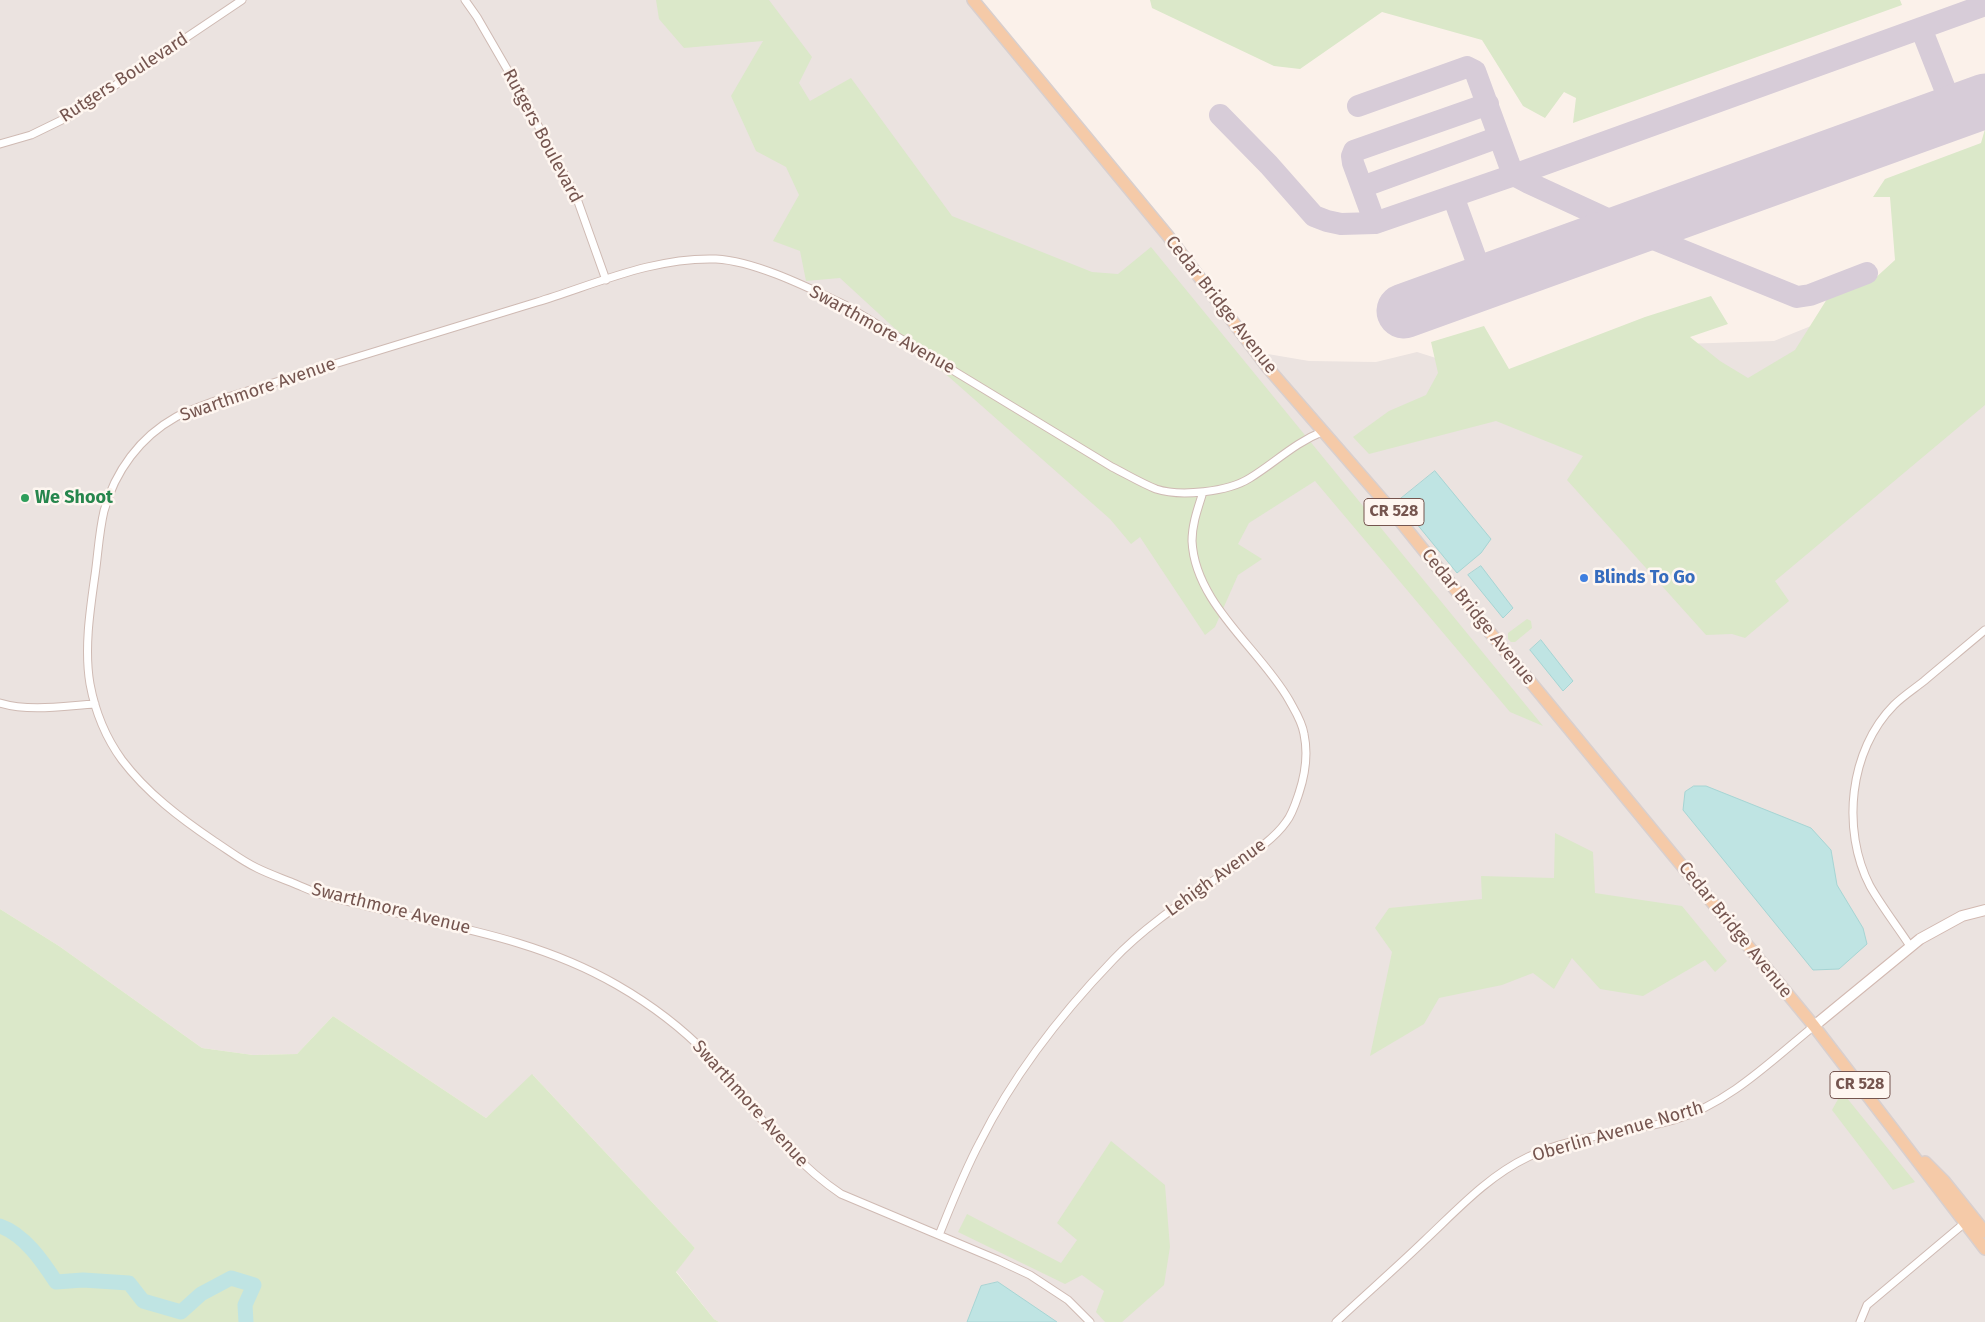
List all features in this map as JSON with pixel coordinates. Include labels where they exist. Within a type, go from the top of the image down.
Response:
[{"type":"main road","name":"Cedar Bridge Avenue","points":[[973,0],[1168,236],[1268,368],[1388,506],[1814,1026],[1905,1144],[1969,1220],[1985,1249]]},
{"type":"main road","name":"Cedar Bridge Avenue","points":[[1969,1220],[1985,1232]]},
{"type":"street","name":"Rutgers Boulevard","points":[[0,144],[31,135],[68,117],[242,0]]},
{"type":"street","name":"Rutgers Boulevard","points":[[465,0],[498,53],[576,196],[606,280]]},
{"type":"street","name":"Swarthmore Avenue","points":[[1090,1322],[1068,1300],[1052,1288],[998,1260],[841,1194],[821,1181],[788,1149],[710,1056],[646,1003],[598,974],[552,953],[520,942],[320,894],[256,868],[238,858],[164,804],[140,781],[109,739],[101,723],[90,684],[90,613],[104,512],[120,470],[135,450],[156,430],[178,416],[212,402],[646,266],[717,259],[744,264],[783,277],[847,306],[1112,467],[1156,489],[1172,492],[1202,492],[1248,480],[1304,439],[1324,431]]},
{"type":"street","name":"Lehigh Avenue","points":[[939,1235],[980,1142],[998,1108],[1057,1023],[1114,958],[1175,908],[1242,861],[1271,837],[1286,822],[1298,795],[1306,758],[1304,734],[1298,716],[1283,689],[1209,595],[1194,559],[1192,540],[1194,522],[1202,492]]},
{"type":"street","points":[[1910,946],[1870,885],[1862,863],[1854,835],[1853,813],[1859,769],[1873,734],[1894,705],[1985,630]]},
{"type":"street","points":[[0,702],[12,706],[31,708],[95,704]]},
{"type":"street","points":[[1814,1026],[1910,946],[1937,928],[1962,916],[1985,910]]},
{"type":"street","name":"Oberlin Avenue North","points":[[1336,1322],[1480,1189],[1507,1168],[1558,1146],[1589,1137],[1674,1120],[1711,1105],[1758,1071],[1814,1026]]},
{"type":"street","points":[[1860,1322],[1866,1305],[1969,1220]]},
{"type":"shaded area","points":[[0,0],[974,0],[1256,352],[1309,361],[1376,362],[1417,352],[1477,371],[1539,374],[1682,344],[1774,341],[1865,304],[1985,192],[1985,1322],[719,1322],[714,1319],[676,1271],[695,1248],[533,1075],[486,1118],[333,1016],[297,1054],[253,1055],[202,1048],[59,946],[0,909]]},
{"type":"green space","points":[[656,0],[769,0],[812,57],[799,83],[810,101],[851,78],[952,216],[1092,272],[1118,274],[1151,247],[1543,726],[1510,712],[1315,481],[1249,523],[1238,544],[1262,559],[1238,575],[1215,627],[1205,635],[1140,537],[1131,544],[1110,519],[915,347],[840,278],[806,281],[800,251],[773,241],[799,195],[786,167],[756,151],[731,96],[763,41],[684,48],[659,19]]},
{"type":"green space","points":[[1150,0],[1900,0],[1902,5],[1573,123],[1576,98],[1564,92],[1545,118],[1523,106],[1482,40],[1382,12],[1300,69],[1274,66],[1152,8]]},
{"type":"green space","points":[[1985,129],[1985,405],[1775,581],[1789,601],[1745,638],[1732,634],[1706,635],[1567,480],[1583,456],[1496,421],[1369,454],[1353,437],[1389,411],[1426,395],[1438,373],[1431,342],[1484,326],[1509,369],[1645,317],[1711,296],[1728,324],[1690,337],[1720,361],[1748,378],[1795,350],[1832,291],[1872,281],[1895,260],[1890,197],[1873,197],[1885,179],[1981,143]]},
{"type":"green space","points":[[1527,619],[1531,621],[1532,628],[1515,642],[1511,642],[1508,639],[1508,633]]},
{"type":"green space","points":[[1555,833],[1593,852],[1595,893],[1682,906],[1727,961],[1715,972],[1705,960],[1643,996],[1600,989],[1572,958],[1554,989],[1533,973],[1502,985],[1439,998],[1424,1024],[1370,1056],[1392,952],[1375,928],[1389,908],[1482,899],[1481,876],[1554,878]]},
{"type":"green space","points":[[0,909],[59,946],[202,1048],[253,1055],[297,1054],[333,1016],[486,1118],[532,1074],[695,1248],[676,1272],[714,1319],[719,1322],[0,1322]]},
{"type":"green space","points":[[1842,1092],[1915,1182],[1893,1190],[1832,1110]]},
{"type":"green space","points":[[1111,1141],[1165,1185],[1170,1247],[1164,1285],[1122,1322],[1105,1322],[1096,1312],[1104,1291],[1082,1275],[1065,1284],[958,1232],[967,1214],[1061,1263],[1077,1240],[1057,1223]]},
{"type":"water","points":[[1435,471],[1491,539],[1481,553],[1457,573],[1398,501]]},
{"type":"water","points":[[1481,566],[1513,608],[1503,618],[1468,575]]},
{"type":"water","points":[[1541,640],[1573,681],[1563,691],[1530,650]]},
{"type":"water","points":[[1694,786],[1706,786],[1811,828],[1831,850],[1837,885],[1863,928],[1867,944],[1839,969],[1813,970],[1683,810],[1685,792]]},
{"type":"water","points":[[998,1282],[1057,1322],[967,1322],[981,1286]]},
{"type":"waterway","points":[[0,1226],[17,1235],[25,1242],[56,1282],[83,1280],[129,1283],[143,1301],[181,1312],[201,1294],[231,1278],[254,1285],[245,1305],[246,1322]]},
{"type":"taxiway","points":[[1220,115],[1269,165],[1314,216],[1341,224],[1375,223],[1514,175],[1985,5]]},
{"type":"taxiway","points":[[1921,28],[1954,112]]},
{"type":"taxiway","points":[[1358,106],[1467,67],[1475,71],[1514,175],[1529,183],[1629,229],[1797,297],[1810,295],[1867,273]]},
{"type":"taxiway","points":[[1375,223],[1353,163],[1352,156],[1354,151],[1488,104]]},
{"type":"taxiway","points":[[1362,187],[1499,137]]},
{"type":"taxiway","points":[[1453,196],[1481,273],[1493,278]]},
{"type":"runway","points":[[1404,311],[1985,101]]},
{"type":"place","name":"We Shoot","points":[[25,498]]},
{"type":"place","name":"Blinds To Go","points":[[1584,578]]}]
